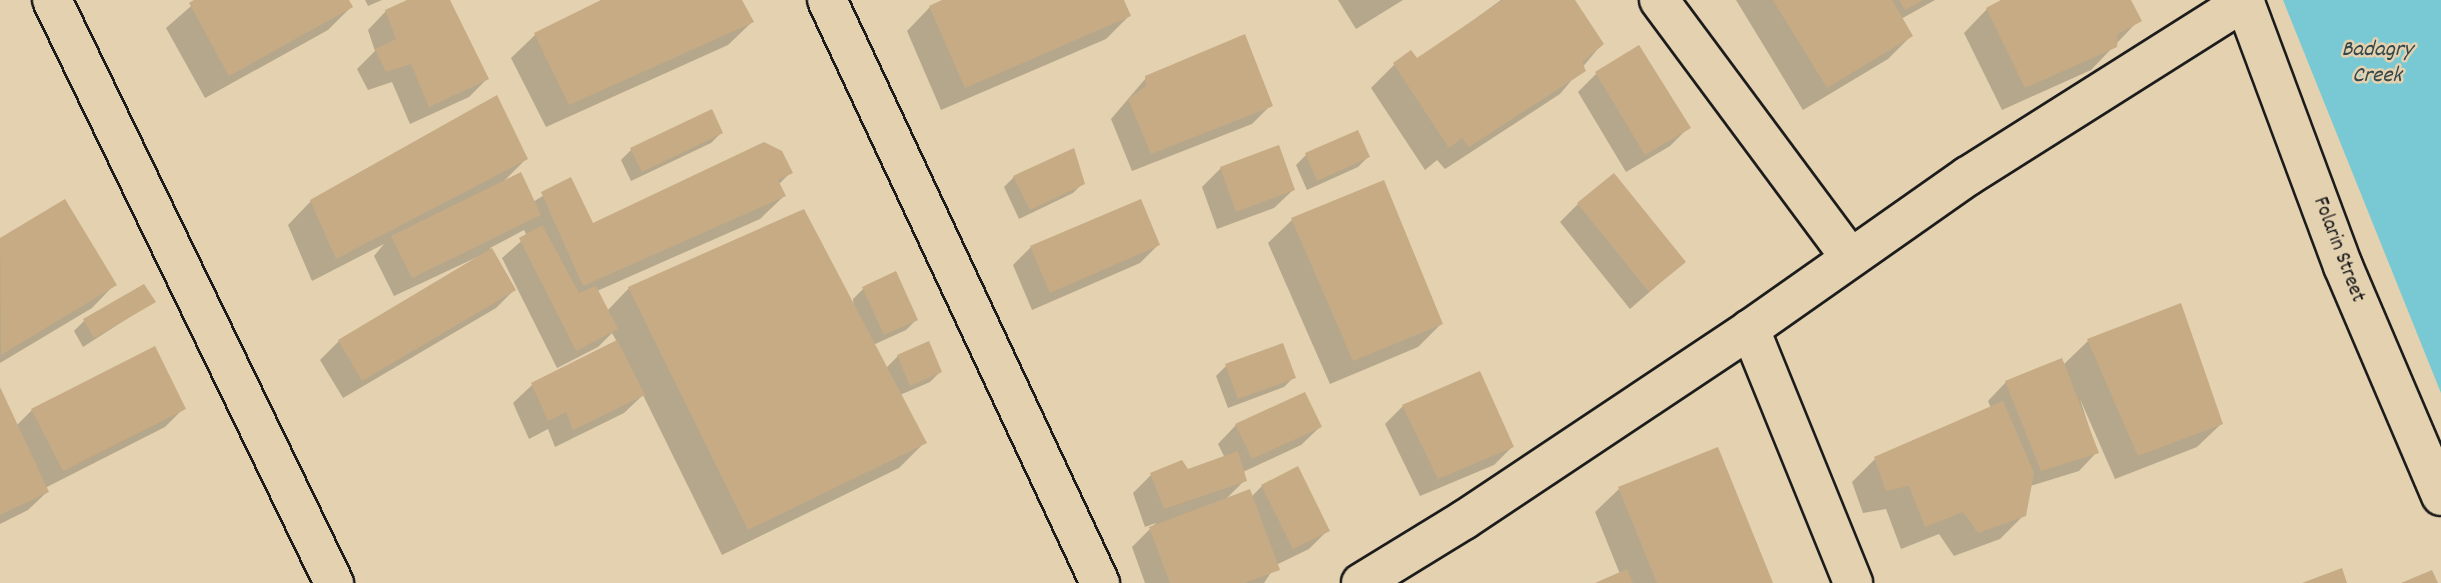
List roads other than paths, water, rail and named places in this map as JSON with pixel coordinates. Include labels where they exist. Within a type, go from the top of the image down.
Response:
[{"type":"street","points":[[52,0],[334,583]]},
{"type":"street","points":[[827,0],[1100,583]]},
{"type":"street","points":[[1659,0],[1849,256]]},
{"type":"street","points":[[1361,583],[1475,513],[1749,329],[1849,256],[2244,1]]},
{"type":"street","name":"Folarin Street","points":[[2244,1],[2343,266],[2441,496]]},
{"type":"street","points":[[1749,329],[1853,583]]},
{"type":"water","name":"Badagry Creek","points":[[2283,0],[2441,0],[2441,393]]}]
